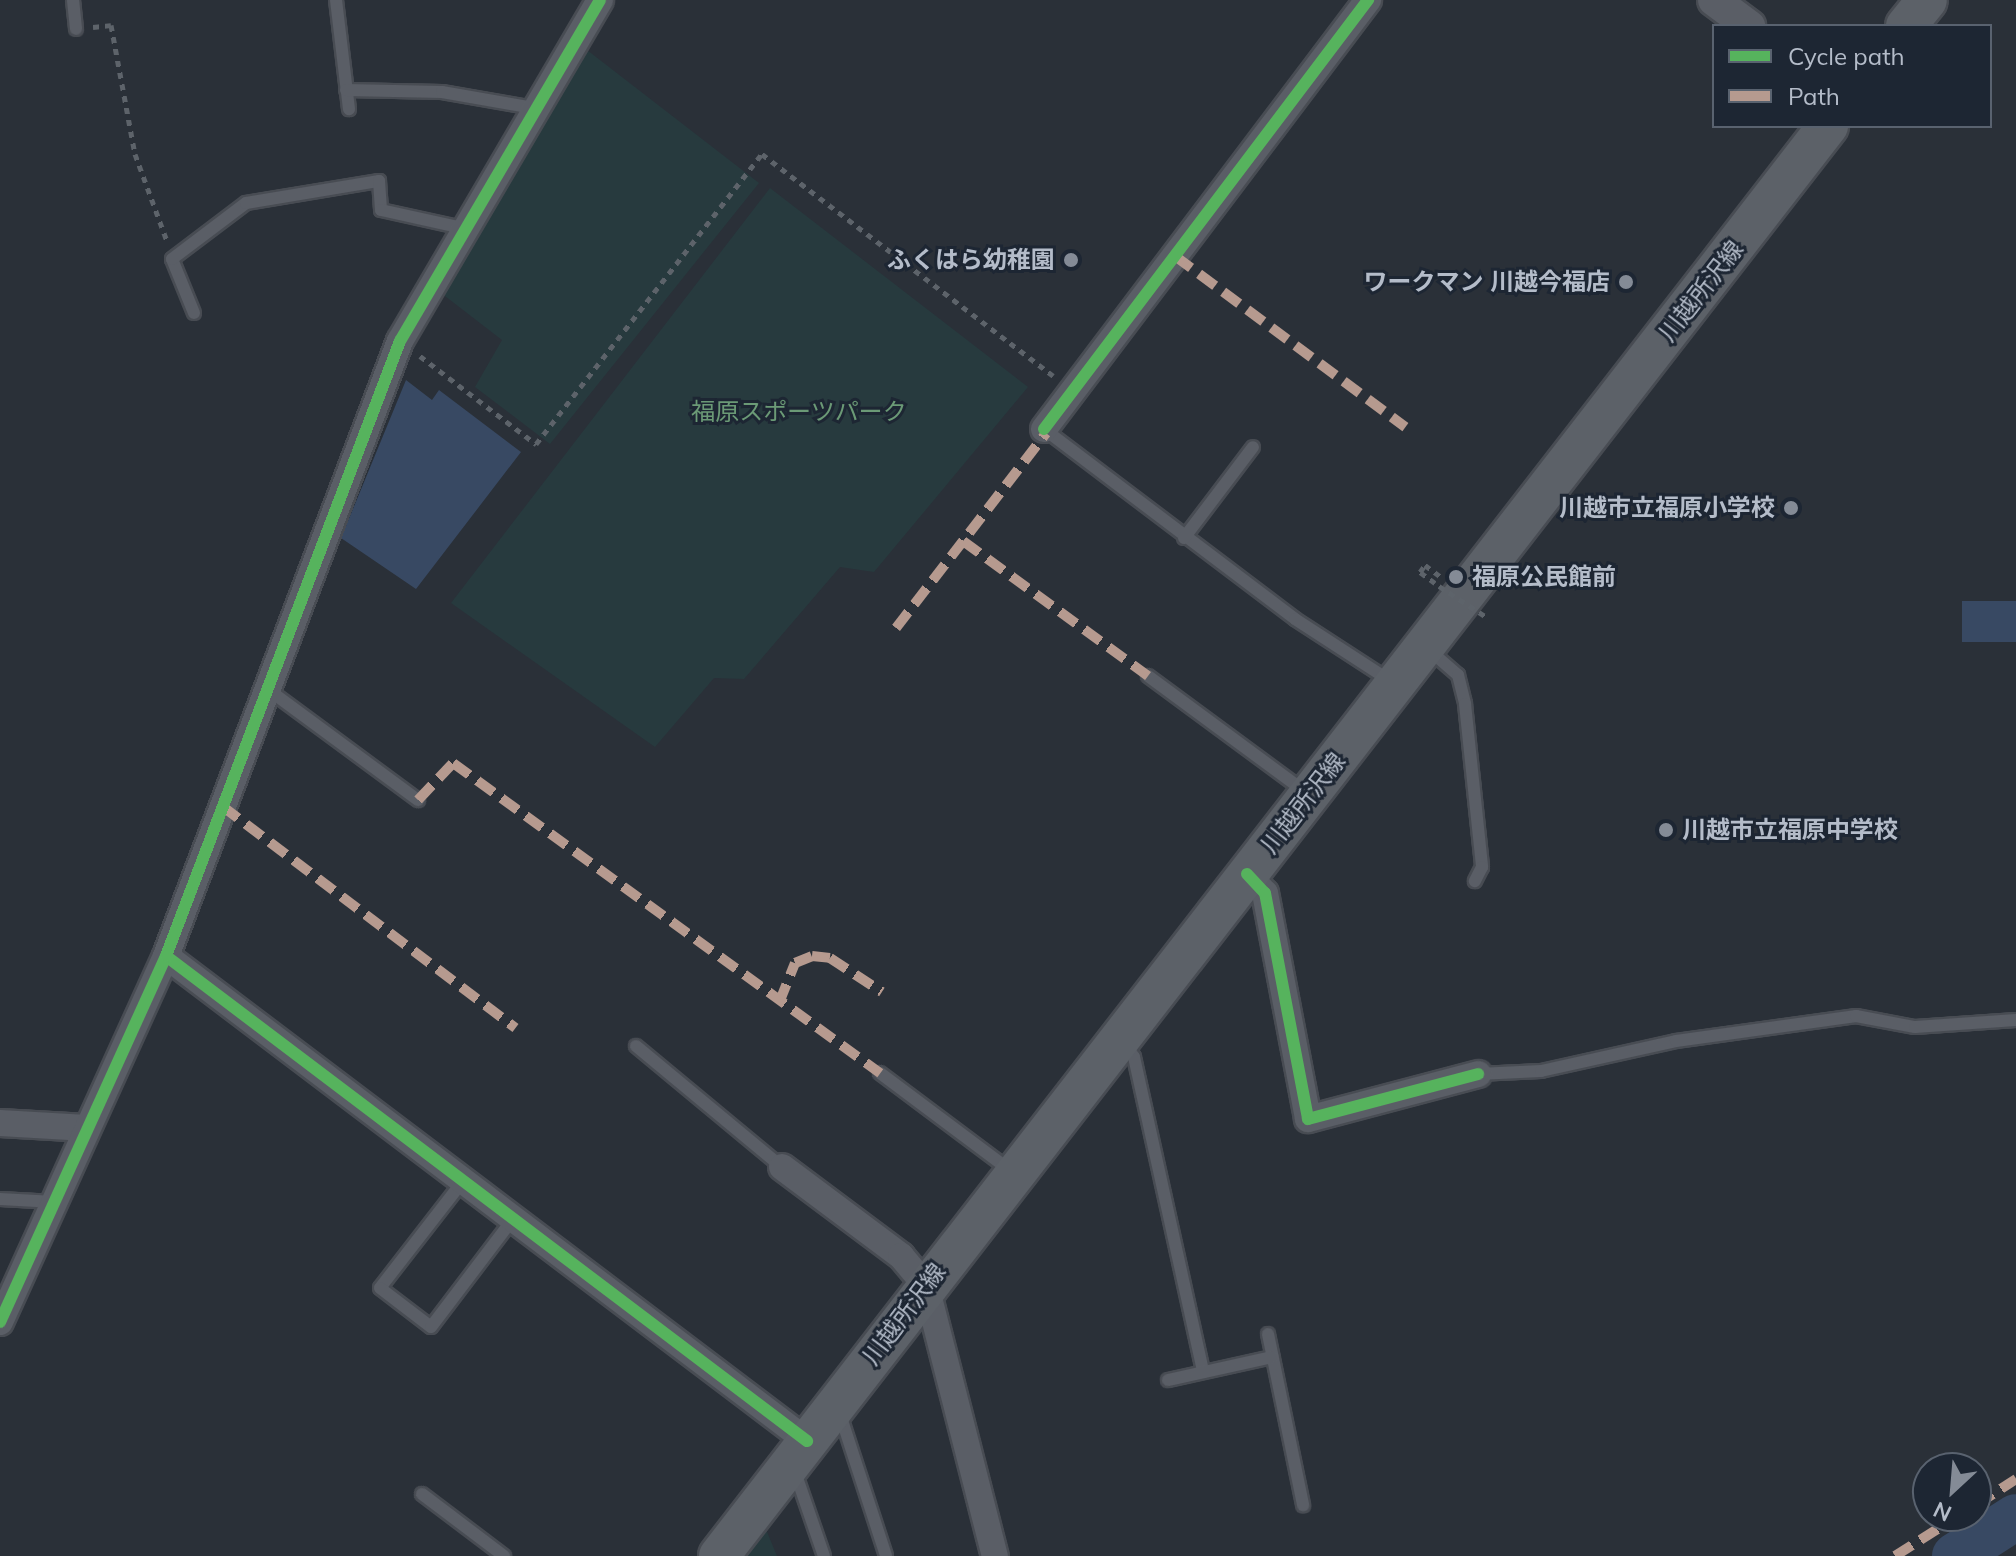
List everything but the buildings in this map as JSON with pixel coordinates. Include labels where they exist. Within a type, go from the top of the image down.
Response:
[{"type":"main road","points":[[1908,24],[1927,0]]},
{"type":"main road","name":"川越所沢線","points":[[719,1556],[1826,128]]},
{"type":"street","points":[[0,1322],[166,956],[400,341],[462,228],[600,0]]},
{"type":"street","points":[[1044,429],[1368,0]]},
{"type":"street","points":[[1714,0],[1746,24]]},
{"type":"street","points":[[1247,874],[1265,893],[1308,1119],[1478,1074]]},
{"type":"street","points":[[166,956],[513,1219],[797,1453]]},
{"type":"street","points":[[0,1123],[87,1128]]},
{"type":"street","points":[[782,1167],[901,1256],[926,1286],[995,1556]]},
{"type":"lane","points":[[73,0],[76,29]]},
{"type":"lane","points":[[336,0],[349,109]]},
{"type":"lane","points":[[346,90],[442,92],[534,108]]},
{"type":"lane","points":[[194,313],[172,259],[246,203],[379,181],[381,210],[462,228]]},
{"type":"lane","points":[[1044,429],[1184,538],[1396,685]]},
{"type":"lane","points":[[1184,538],[1253,447]]},
{"type":"lane","points":[[1425,647],[1458,675],[1465,704],[1482,867],[1475,881]]},
{"type":"lane","points":[[1148,676],[1310,795]]},
{"type":"lane","points":[[266,688],[418,800]]},
{"type":"lane","points":[[1478,1074],[1541,1071],[1676,1041],[1856,1016],[1915,1027],[2016,1020]]},
{"type":"lane","points":[[1120,1039],[1134,1057],[1203,1371]]},
{"type":"lane","points":[[636,1046],[782,1167]]},
{"type":"lane","points":[[880,1073],[1014,1173]]},
{"type":"lane","points":[[463,1181],[380,1288],[431,1327],[513,1219]]},
{"type":"lane","points":[[0,1199],[55,1202]]},
{"type":"lane","points":[[1268,1334],[1303,1505]]},
{"type":"lane","points":[[1168,1380],[1273,1357]]},
{"type":"lane","points":[[834,1406],[850,1430],[886,1556]]},
{"type":"lane","points":[[797,1453],[824,1556]]},
{"type":"lane","points":[[422,1494],[496,1554]]},
{"type":"path","points":[[76,29],[111,25],[135,154],[166,239],[178,254]]},
{"type":"path","points":[[400,341],[536,444],[762,154],[1074,393]]},
{"type":"path","points":[[1443,579],[1425,565],[1420,572],[1485,616]]},
{"type":"green space","points":[[587,50],[759,183],[550,444],[475,387],[502,340],[441,293]]},
{"type":"green space","name":"福原スポーツパーク","points":[[770,188],[1028,387],[874,572],[840,567],[744,679],[714,678],[655,747],[451,603]]},
{"type":"green space","points":[[765,1527],[777,1556],[743,1556]]},
{"type":"water","points":[[406,380],[432,400],[439,390],[521,452],[416,589],[341,538]]},
{"type":"water","points":[[1962,601],[2016,601],[2016,642],[1962,642]]},
{"type":"waterway","points":[[1955,1556],[2016,1517]]},
{"type":"marked path","points":[[1175,256],[1405,427]]},
{"type":"marked path","points":[[896,628],[1046,433]]},
{"type":"marked path","points":[[963,541],[1148,676]]},
{"type":"marked path","points":[[418,800],[453,763],[880,1073]]},
{"type":"marked path","points":[[222,806],[516,1028]]},
{"type":"marked path","points":[[779,1003],[795,963],[812,956],[830,958],[882,992]]},
{"type":"marked path","points":[[1992,1495],[2016,1479]]},
{"type":"marked path","points":[[1895,1556],[1933,1532]]},
{"type":"cycle path","points":[[0,1322],[166,956],[400,341],[600,0]]},
{"type":"cycle path","points":[[1044,429],[1368,0]]},
{"type":"cycle path","points":[[1247,874],[1265,893],[1308,1119],[1478,1074]]},
{"type":"cycle path","points":[[166,956],[807,1441]]},
{"type":"place","name":"ふくはら幼稚園","points":[[1071,260]]},
{"type":"place","name":"ワークマン 川越今福店","points":[[1626,282]]},
{"type":"place","name":"川越市立福原小学校","points":[[1791,508]]},
{"type":"place","name":"福原公民館前","points":[[1456,577]]},
{"type":"place","name":"川越市立福原中学校","points":[[1666,830]]}]
